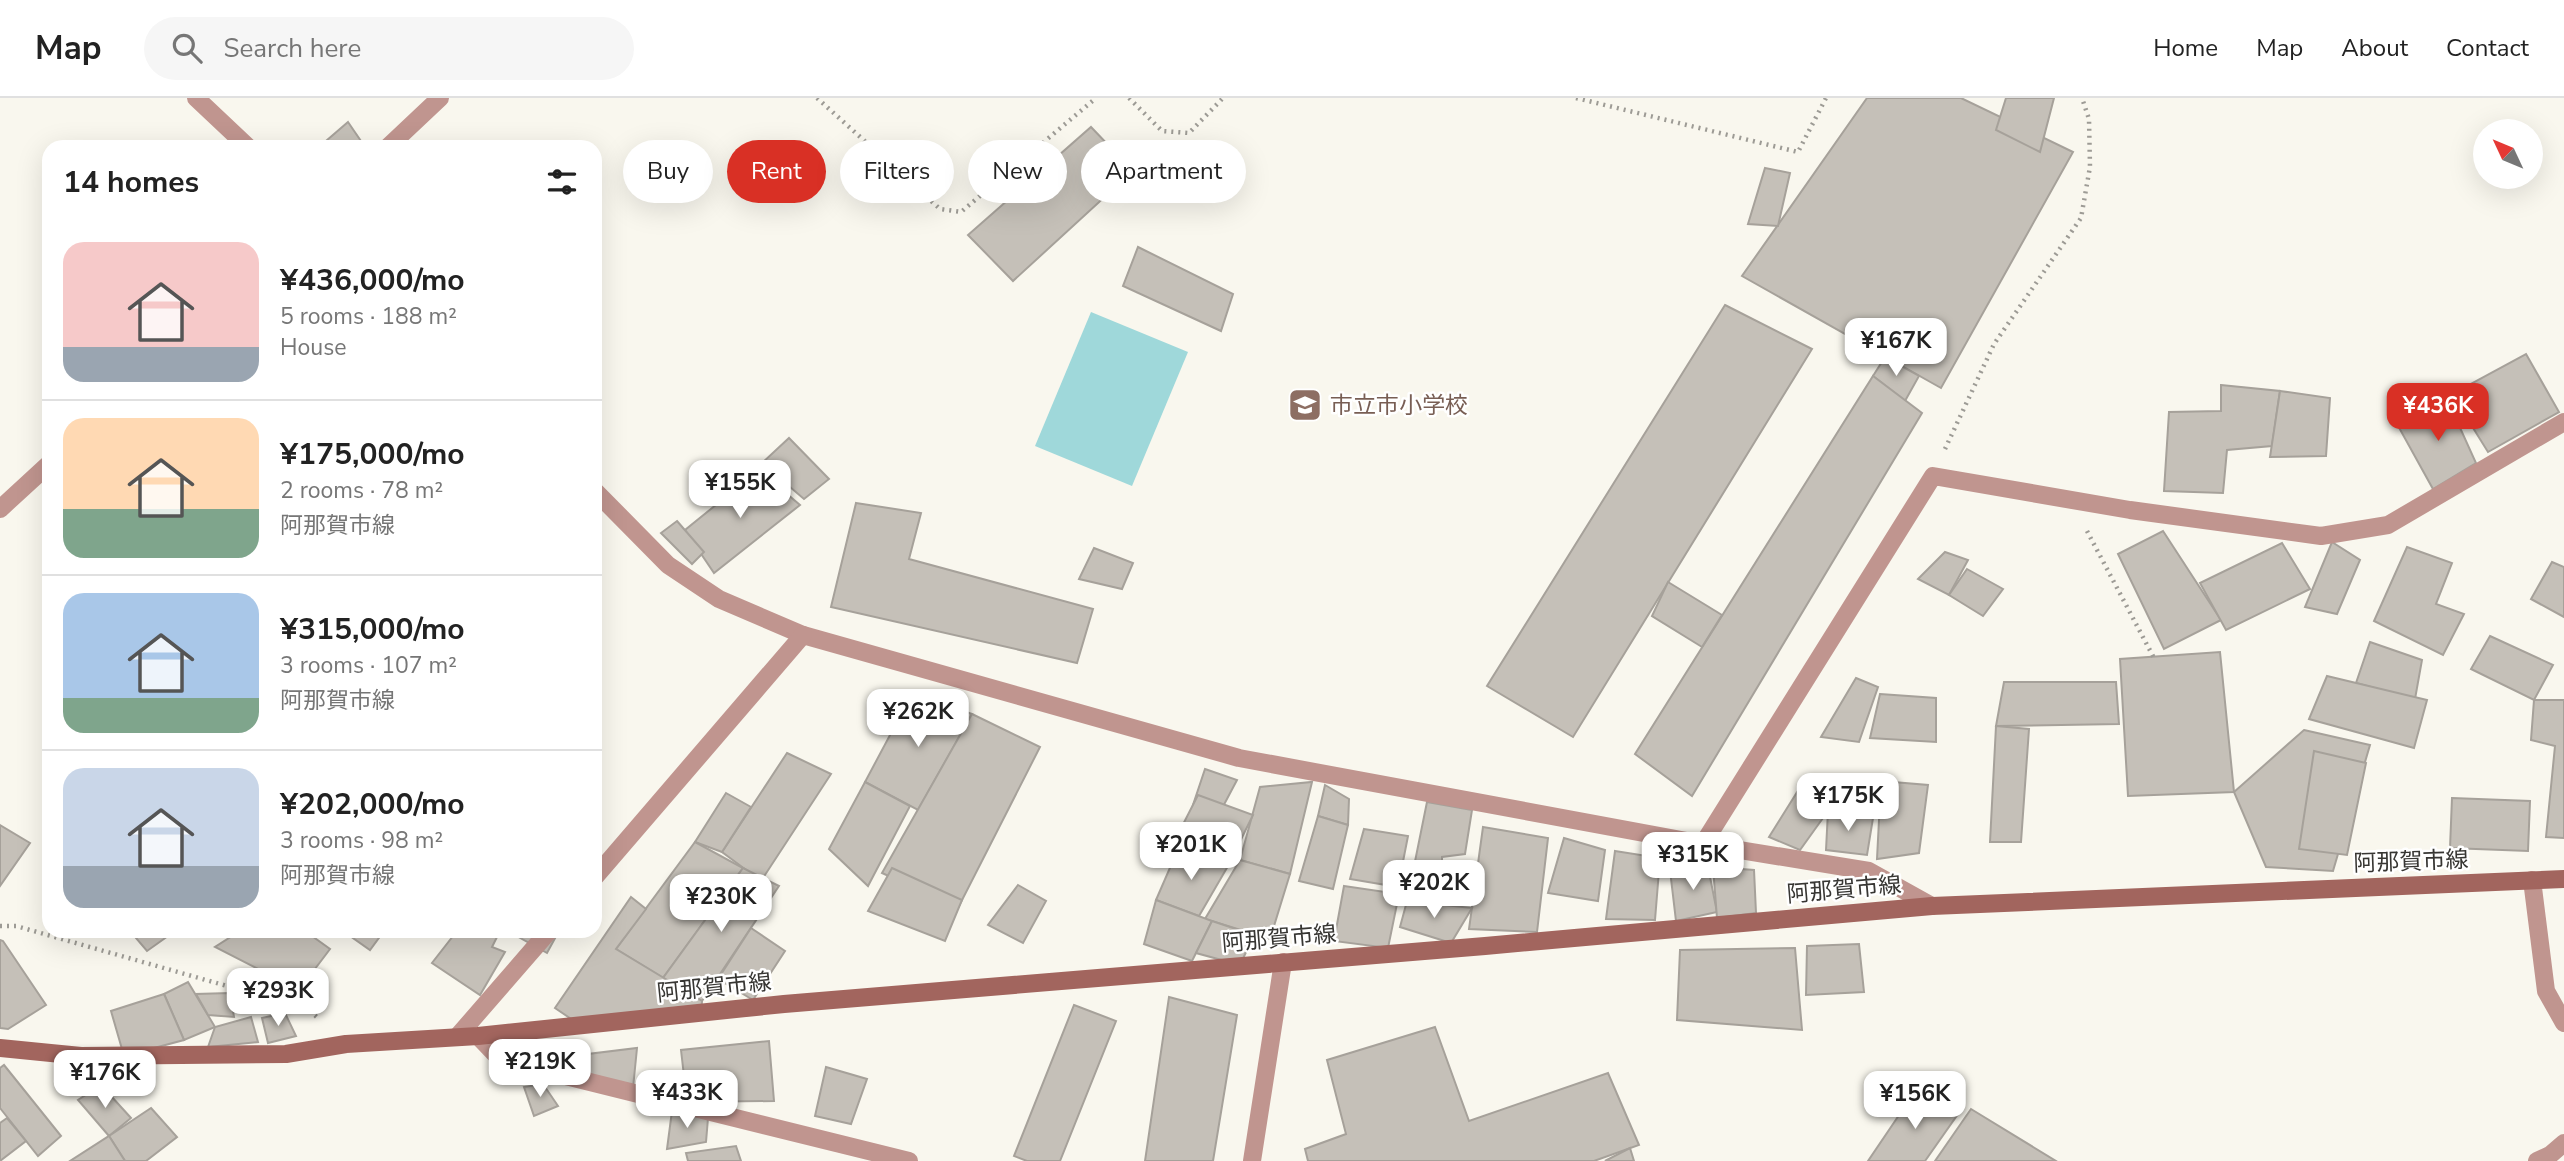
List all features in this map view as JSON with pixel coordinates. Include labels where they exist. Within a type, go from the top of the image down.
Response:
[{"type":"main road","name":"阿那賀市線","points":[[0,1048],[81,1056],[286,1055],[346,1044],[478,1036],[785,1004],[1932,906],[2564,878]]},
{"type":"street","points":[[196,98],[241,140]]},
{"type":"street","points":[[395,140],[440,98]]},
{"type":"street","points":[[1703,844],[1933,475],[2130,510],[2322,536],[2388,526],[2564,422]]},
{"type":"street","points":[[0,509],[42,470]]},
{"type":"street","points":[[602,498],[668,565],[719,598],[803,635],[1239,758],[1703,844],[1869,871],[1932,906]]},
{"type":"street","points":[[602,869],[803,635]]},
{"type":"street","points":[[2532,880],[2546,991],[2564,1023]]},
{"type":"street","points":[[457,1037],[542,938]]},
{"type":"street","points":[[1252,1161],[1283,962]]},
{"type":"street","points":[[478,1036],[501,1060],[909,1161]]},
{"type":"street","points":[[2537,1161],[2550,1155],[2564,1143]]},
{"type":"path","points":[[817,98],[940,209],[961,212],[1096,98]]},
{"type":"path","points":[[1129,98],[1162,131],[1189,133],[1223,98]]},
{"type":"path","points":[[1576,98],[1798,152],[1826,98]]},
{"type":"path","points":[[1933,475],[1994,344],[2081,218],[2090,167],[2089,119],[2082,98]]},
{"type":"path","points":[[2071,500],[2154,658]]},
{"type":"path","points":[[0,926],[16,926],[42,933]]},
{"type":"path","points":[[58,938],[308,1009],[346,1044]]},
{"type":"water","points":[[1091,312],[1188,352],[1132,486],[1035,446]]},
{"type":"building","points":[[1867,98],[1961,98],[2073,152],[1941,388],[1742,276]]},
{"type":"building","points":[[2006,98],[2054,98],[2040,152],[1996,130]]},
{"type":"building","points":[[348,122],[360,140],[327,140]]},
{"type":"building","points":[[1091,127],[1103,140],[1081,140],[1081,203],[1098,203],[1013,281],[968,235],[1004,203],[1067,203],[1067,148]]},
{"type":"building","points":[[1765,168],[1790,173],[1778,226],[1748,224]]},
{"type":"building","points":[[1138,247],[1233,294],[1221,331],[1123,286]]},
{"type":"building","points":[[1725,305],[1812,349],[1573,737],[1487,686]]},
{"type":"building","points":[[2526,354],[2559,412],[2488,452],[2452,394]]},
{"type":"building","points":[[1885,357],[1919,376],[1905,401],[1873,376]]},
{"type":"building","points":[[1873,376],[1922,413],[1692,796],[1635,754]]},
{"type":"building","points":[[2221,385],[2280,391],[2272,446],[2227,450],[2223,493],[2164,491],[2169,412],[2221,411]]},
{"type":"building","points":[[2280,391],[2330,398],[2326,456],[2270,457]]},
{"type":"building","points":[[2447,399],[2476,463],[2433,489],[2397,424]]},
{"type":"building","points":[[789,438],[829,479],[804,499],[762,463]]},
{"type":"building","points":[[759,470],[800,505],[714,573],[685,530]]},
{"type":"building","points":[[856,503],[921,513],[909,559],[1093,609],[1077,663],[831,607]]},
{"type":"building","points":[[677,521],[704,552],[692,564],[661,533]]},
{"type":"building","points":[[2163,531],[2221,620],[2164,649],[2118,554]]},
{"type":"building","points":[[2332,542],[2360,560],[2337,614],[2305,607]]},
{"type":"building","points":[[2282,543],[2310,589],[2226,630],[2200,583]]},
{"type":"building","points":[[2407,547],[2452,563],[2436,604],[2464,614],[2443,655],[2374,621]]},
{"type":"building","points":[[1094,548],[1133,563],[1122,589],[1079,579]]},
{"type":"building","points":[[1945,552],[1968,560],[1949,595],[1918,579]]},
{"type":"building","points":[[2552,562],[2564,567],[2564,617],[2531,599]]},
{"type":"building","points":[[1967,569],[2003,589],[1983,616],[1949,595]]},
{"type":"building","points":[[1668,582],[1722,615],[1702,647],[1652,616]]},
{"type":"building","points":[[2490,636],[2553,665],[2534,700],[2471,669]]},
{"type":"building","points":[[2370,642],[2422,660],[2415,699],[2356,683]]},
{"type":"building","points":[[2220,652],[2234,792],[2128,796],[2120,659]]},
{"type":"building","points":[[2327,676],[2427,700],[2414,748],[2309,719]]},
{"type":"building","points":[[1856,678],[1878,687],[1859,742],[1821,737]]},
{"type":"building","points":[[2004,682],[2116,682],[2119,724],[1996,726]]},
{"type":"building","points":[[913,692],[972,714],[918,810],[865,782]]},
{"type":"building","points":[[1880,694],[1936,698],[1936,742],[1870,738]]},
{"type":"building","points":[[2534,700],[2564,700],[2564,838],[2546,837],[2555,746],[2531,740]]},
{"type":"building","points":[[972,714],[1040,747],[958,908],[882,873]]},
{"type":"building","points":[[1996,726],[2029,729],[2021,842],[1990,842]]},
{"type":"building","points":[[2304,730],[2370,745],[2333,871],[2266,867],[2234,792]]},
{"type":"building","points":[[2314,751],[2366,763],[2347,855],[2299,849]]},
{"type":"building","points":[[787,753],[831,774],[761,881],[722,852]]},
{"type":"building","points":[[1205,769],[1237,780],[1218,816],[1193,805]]},
{"type":"building","points":[[1804,781],[1833,804],[1800,850],[1769,837]]},
{"type":"building","points":[[1881,781],[1928,785],[1919,853],[1877,859]]},
{"type":"building","points":[[865,782],[910,806],[868,886],[829,849]]},
{"type":"building","points":[[1312,782],[1290,874],[1240,860],[1260,787]]},
{"type":"building","points":[[1325,785],[1349,799],[1348,825],[1318,816]]},
{"type":"building","points":[[726,793],[751,807],[722,852],[695,842]]},
{"type":"building","points":[[1198,795],[1253,815],[1228,866],[1173,844]]},
{"type":"building","points":[[2452,798],[2530,801],[2528,851],[2450,848]]},
{"type":"building","points":[[1427,802],[1472,810],[1465,854],[1442,857],[1442,867],[1468,873],[1461,904],[1407,901]]},
{"type":"building","points":[[1828,811],[1873,818],[1867,855],[1826,850]]},
{"type":"building","points":[[1318,816],[1348,825],[1333,889],[1299,881]]},
{"type":"building","points":[[0,825],[30,843],[0,886]]},
{"type":"building","points":[[1483,827],[1548,838],[1537,932],[1469,929]]},
{"type":"building","points":[[1364,829],[1408,836],[1398,887],[1350,879]]},
{"type":"building","points":[[1564,838],[1605,850],[1598,901],[1548,893]]},
{"type":"building","points":[[695,842],[743,868],[663,978],[616,949]]},
{"type":"building","points":[[1179,847],[1228,866],[1199,916],[1156,900]]},
{"type":"building","points":[[1615,851],[1660,858],[1655,920],[1606,919]]},
{"type":"building","points":[[1240,860],[1290,874],[1270,939],[1205,919]]},
{"type":"building","points":[[1707,862],[1717,912],[1676,921],[1670,870]]},
{"type":"building","points":[[1713,867],[1754,870],[1756,913],[1717,918]]},
{"type":"building","points":[[743,868],[779,886],[702,1001],[663,978]]},
{"type":"building","points":[[892,868],[962,900],[945,941],[868,911]]},
{"type":"building","points":[[1018,885],[1046,901],[1023,943],[988,925]]},
{"type":"building","points":[[1344,886],[1399,894],[1388,948],[1334,941]]},
{"type":"building","points":[[631,897],[646,909],[616,949],[702,1001],[701,1016],[583,1027],[555,1008]]},
{"type":"building","points":[[1156,900],[1212,921],[1192,961],[1144,944]]},
{"type":"building","points":[[1407,901],[1472,908],[1451,943],[1400,927]]},
{"type":"building","points":[[1212,921],[1254,935],[1240,965],[1196,953]]},
{"type":"building","points":[[751,928],[785,951],[753,1000],[718,979]]},
{"type":"building","points":[[136,938],[165,938],[147,951]]},
{"type":"building","points":[[229,938],[315,938],[330,949],[299,990],[215,947]]},
{"type":"building","points":[[353,938],[379,938],[370,950]]},
{"type":"building","points":[[452,938],[496,938],[492,947],[505,952],[480,995],[432,963]]},
{"type":"building","points":[[520,938],[555,938],[547,953]]},
{"type":"building","points":[[0,940],[46,1005],[8,1029],[0,1028]]},
{"type":"building","points":[[1859,944],[1864,992],[1806,995],[1807,946]]},
{"type":"building","points":[[1795,948],[1802,1030],[1677,1020],[1680,950]]},
{"type":"building","points":[[188,982],[215,1027],[184,1040],[164,994]]},
{"type":"building","points":[[230,993],[234,1017],[208,1015],[196,994]]},
{"type":"building","points":[[164,994],[184,1040],[124,1056],[111,1011]]},
{"type":"building","points":[[1169,997],[1237,1015],[1213,1161],[1145,1161]]},
{"type":"building","points":[[1074,1005],[1116,1021],[1060,1161],[1027,1161],[1014,1156]]},
{"type":"building","points":[[285,1013],[296,1036],[268,1043],[262,1018]]},
{"type":"building","points":[[251,1017],[258,1042],[208,1047],[215,1027]]},
{"type":"building","points":[[1435,1027],[1469,1121],[1608,1073],[1639,1145],[1594,1161],[1308,1161],[1305,1149],[1346,1134],[1327,1060]]},
{"type":"building","points":[[769,1041],[774,1101],[687,1102],[681,1050]]},
{"type":"building","points":[[637,1048],[633,1088],[574,1080],[572,1056]]},
{"type":"building","points":[[4,1065],[61,1136],[38,1156],[0,1108],[0,1068]]},
{"type":"building","points":[[826,1067],[867,1079],[851,1124],[815,1116]]},
{"type":"building","points":[[543,1084],[558,1106],[534,1116],[524,1087]]},
{"type":"building","points":[[101,1085],[131,1118],[109,1136],[78,1100]]},
{"type":"building","points":[[1916,1090],[1958,1114],[1925,1161],[1868,1161]]},
{"type":"building","points":[[151,1108],[177,1137],[146,1161],[125,1161],[109,1136]]},
{"type":"building","points":[[1971,1109],[2056,1161],[1935,1161]]},
{"type":"building","points":[[672,1111],[708,1118],[706,1142],[667,1149]]},
{"type":"building","points":[[7,1118],[26,1141],[0,1161],[0,1123]]},
{"type":"building","points":[[109,1136],[125,1161],[70,1161]]},
{"type":"building","points":[[736,1146],[741,1161],[688,1161],[686,1153]]},
{"type":"building","points":[[1630,1148],[1634,1161],[1605,1161]]},
{"type":"place","name":"市立市小学校","points":[[1305,405]]}]
